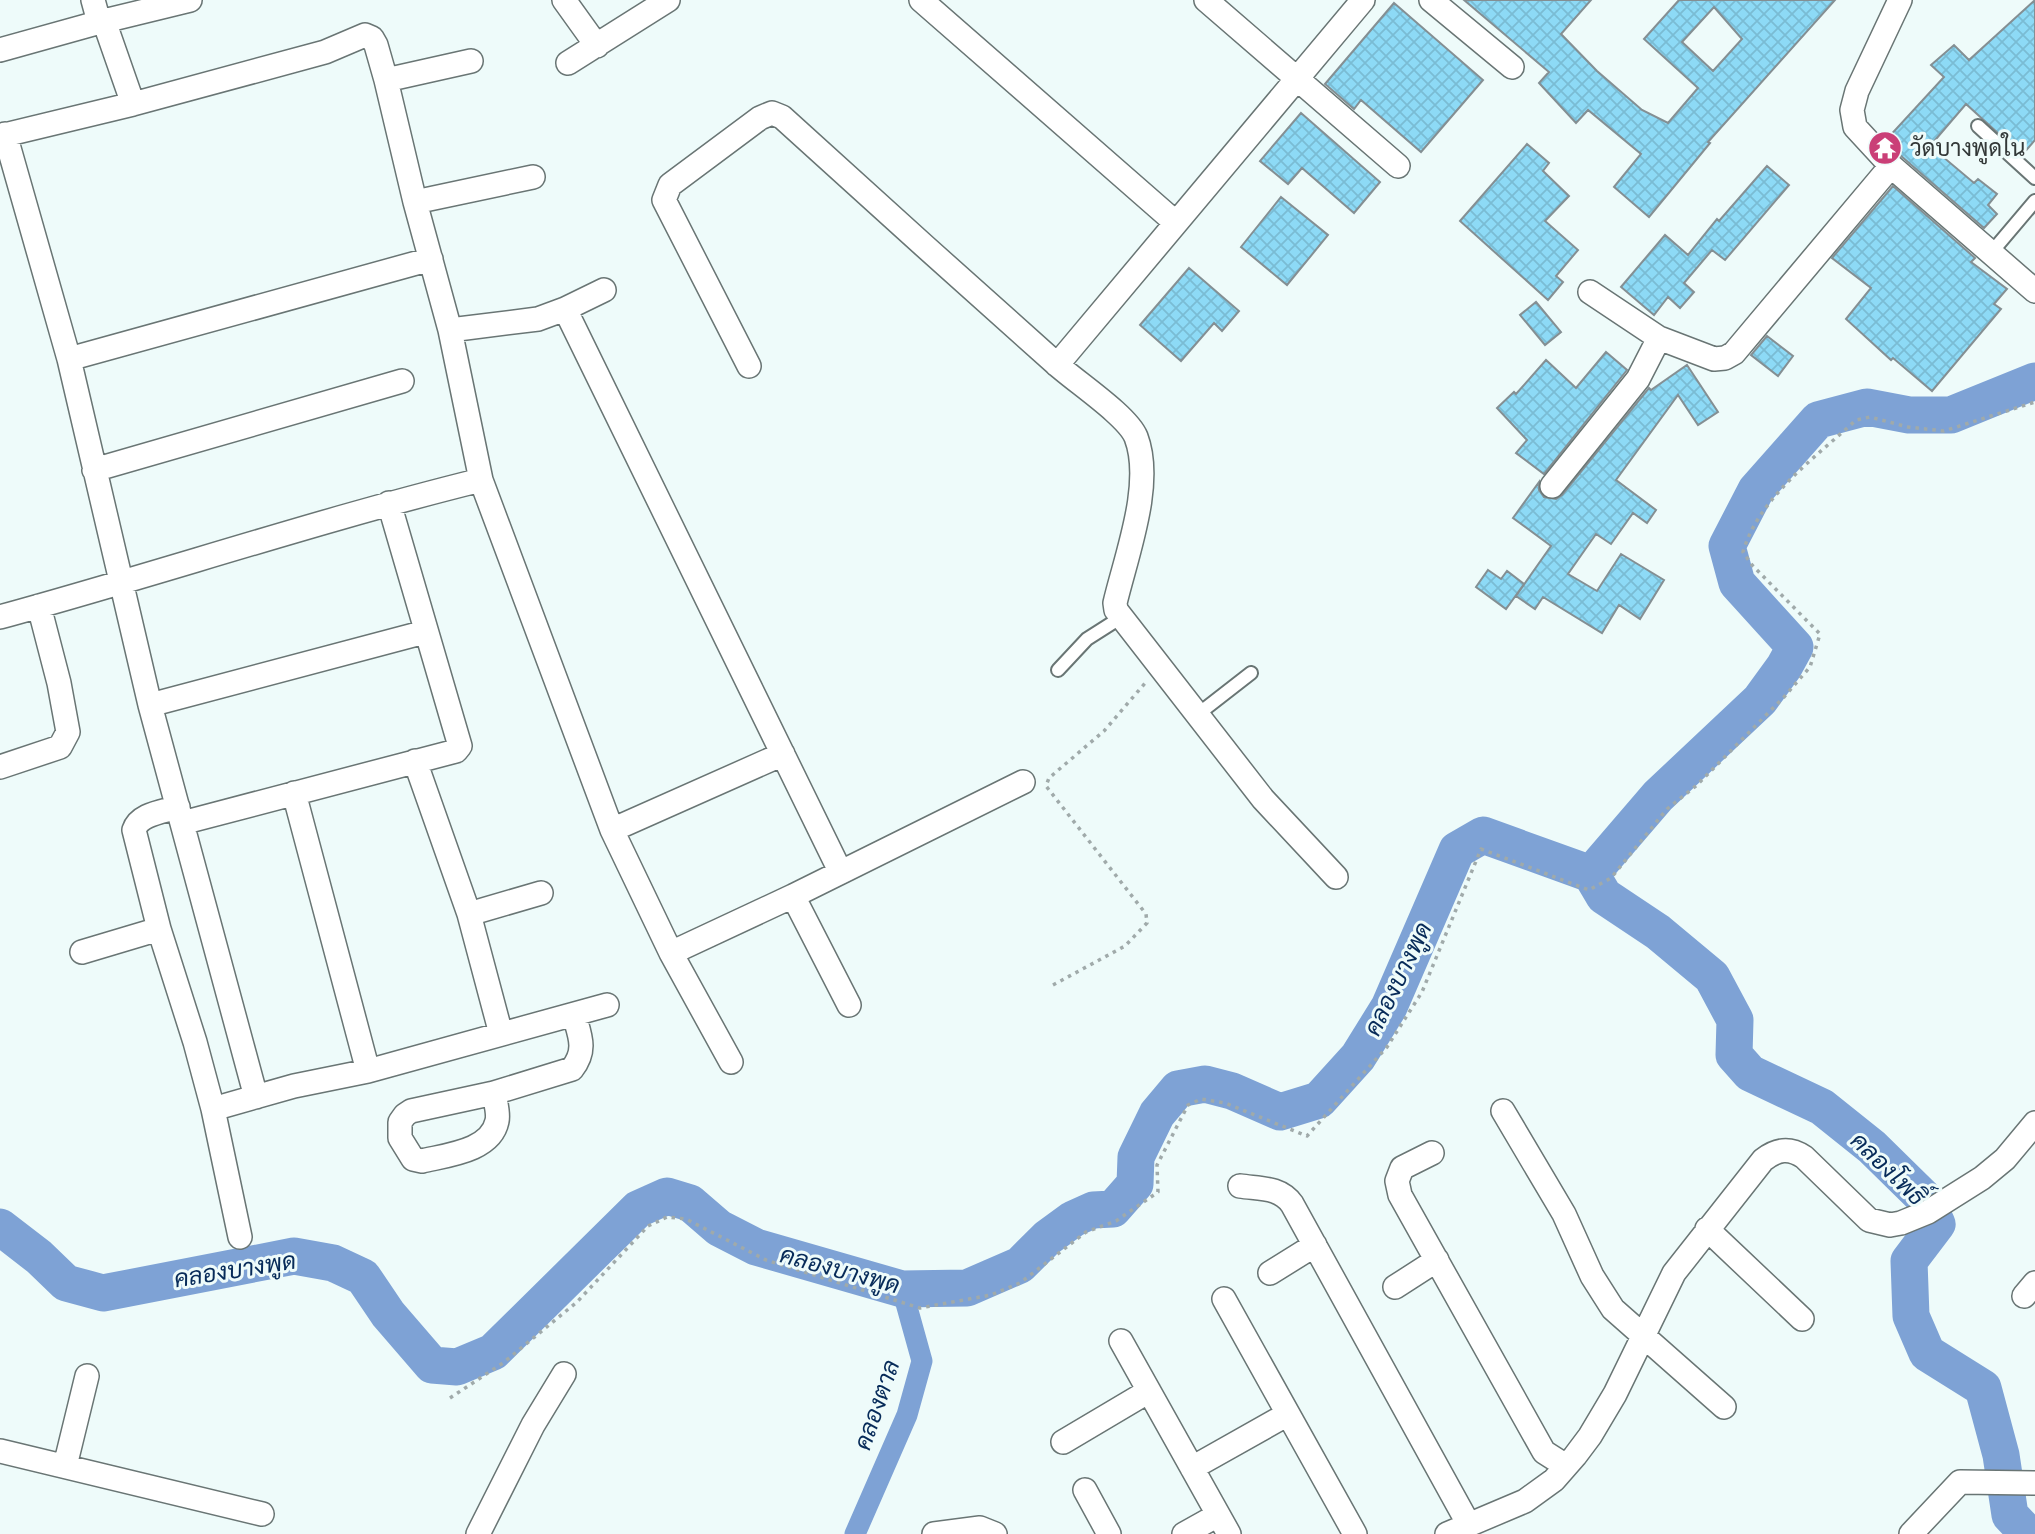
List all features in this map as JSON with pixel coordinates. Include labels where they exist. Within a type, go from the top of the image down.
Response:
[{"type":"street","points":[[93,0],[133,104]]},
{"type":"street","points":[[0,50],[190,0]]},
{"type":"street","points":[[564,0],[597,46]]},
{"type":"street","points":[[568,63],[668,0]]},
{"type":"street","points":[[921,0],[1176,223]]},
{"type":"street","points":[[1206,0],[1398,166]]},
{"type":"street","points":[[1057,365],[1363,0]]},
{"type":"street","points":[[1431,0],[1512,67]]},
{"type":"street","points":[[1900,0],[1857,91],[1852,110],[1856,127],[1891,166],[2035,290]]},
{"type":"street","points":[[256,1097],[150,705],[69,359],[3,135],[133,104],[325,52],[365,36],[372,38],[376,45],[386,80],[415,202],[450,330],[481,480],[612,831],[671,953],[731,1062]]},
{"type":"street","points":[[386,80],[471,61]]},
{"type":"street","points":[[749,366],[664,200],[670,185],[760,118],[772,113],[782,117],[1057,365],[1120,417],[1135,435],[1141,457],[1142,481],[1138,509],[1115,603],[1121,618],[1264,799],[1336,877]]},
{"type":"street","points":[[1590,292],[1659,338],[1714,359],[1725,358],[1734,353],[1891,166]]},
{"type":"street","points":[[415,202],[533,177]]},
{"type":"street","points":[[69,359],[431,259]]},
{"type":"street","points":[[450,330],[538,319],[604,290]]},
{"type":"street","points":[[565,309],[840,871]]},
{"type":"street","points":[[1552,486],[1638,379],[1659,338]]},
{"type":"street","points":[[94,470],[402,381]]},
{"type":"street","points":[[0,617],[389,503],[481,480]]},
{"type":"street","points":[[240,1237],[213,1109],[159,929],[134,830],[136,822],[142,818],[180,815],[294,793],[456,751],[460,746],[389,503]]},
{"type":"street","points":[[0,767],[60,747],[68,732],[59,683],[39,606]]},
{"type":"street","points":[[150,705],[425,632]]},
{"type":"street","points":[[612,831],[783,754]]},
{"type":"street","points":[[415,761],[469,914],[501,1034]]},
{"type":"street","points":[[671,953],[1023,782]]},
{"type":"street","points":[[294,793],[368,1071]]},
{"type":"street","points":[[469,914],[541,893]]},
{"type":"street","points":[[793,896],[849,1005]]},
{"type":"street","points":[[82,953],[159,929]]},
{"type":"street","points":[[213,1109],[368,1071],[607,1005]]},
{"type":"street","points":[[494,1093],[572,1069],[580,1059],[582,1044],[574,1015]]},
{"type":"street","points":[[1503,1111],[1567,1221],[1601,1293],[1627,1323],[1644,1334],[1724,1407]]},
{"type":"street","points":[[1447,1534],[1525,1501],[1554,1480],[1566,1466],[1604,1415],[1674,1273],[1763,1160],[1773,1152],[1795,1151],[1869,1220],[1890,1225],[1928,1212],[1966,1189],[1998,1166],[2035,1123]]},
{"type":"street","points":[[1432,1153],[1402,1168],[1397,1181],[1400,1195],[1544,1452],[1566,1466]]},
{"type":"street","points":[[1241,1186],[1286,1195],[1469,1525]]},
{"type":"street","points":[[1707,1229],[1802,1319]]},
{"type":"street","points":[[1270,1273],[1315,1245]]},
{"type":"street","points":[[1395,1287],[1437,1260]]},
{"type":"street","points":[[1224,1299],[1355,1534]]},
{"type":"street","points":[[1121,1341],[1223,1524],[1184,1534]]},
{"type":"street","points":[[478,1534],[512,1466],[564,1374]]},
{"type":"street","points":[[65,1466],[87,1376]]},
{"type":"street","points":[[1063,1442],[1149,1391]]},
{"type":"street","points":[[1192,1468],[1288,1414]]},
{"type":"street","points":[[0,1451],[262,1514]]},
{"type":"street","points":[[1911,1534],[1960,1482],[2027,1483]]},
{"type":"street","points":[[1085,1490],[1109,1534]]},
{"type":"street","points":[[934,1534],[979,1528],[995,1534]]},
{"type":"lane","points":[[1978,126],[2035,178]]},
{"type":"lane","points":[[1991,253],[2035,201]]},
{"type":"lane","points":[[1058,670],[1087,639],[1121,618]]},
{"type":"lane","points":[[1197,715],[1251,673]]},
{"type":"path","points":[[450,1398],[503,1363],[578,1302],[648,1226],[667,1217],[685,1219],[766,1260],[920,1308],[991,1295],[1020,1283],[1086,1232],[1116,1221],[1158,1192],[1157,1165],[1188,1105],[1200,1099],[1225,1103],[1307,1136],[1387,1047],[1422,992],[1481,849],[1589,890],[1611,878],[1667,809],[1707,775],[1810,667],[1820,634],[1752,565],[1743,552],[1749,533],[1776,495],[1856,420],[1870,417],[1908,427],[1944,431],[2035,402]]},
{"type":"path","points":[[1053,985],[1125,946],[1147,923],[1146,914],[1046,786],[1049,778],[1104,731],[1159,667]]},
{"type":"building","points":[[1464,0],[1591,0],[1561,34],[1597,71],[1642,110],[1668,123],[1698,88],[1644,39],[1679,0],[1835,0],[1708,142],[1710,143],[1649,217],[1614,187],[1641,154],[1588,110],[1576,123],[1539,83],[1549,72]],"holes":[[[1714,7],[1742,39],[1713,71],[1682,42]]]},
{"type":"building","points":[[2035,0],[2035,140],[2022,155],[1966,104],[1930,146],[1974,183],[1978,179],[1997,194],[1988,205],[1997,214],[1984,228],[1886,140],[1944,77],[1931,65],[1954,45],[1969,60]]},
{"type":"building","points":[[1394,3],[1483,80],[1421,152],[1361,100],[1354,109],[1325,84]]},
{"type":"building","points":[[1301,113],[1380,182],[1354,213],[1302,168],[1288,184],[1260,161]]},
{"type":"building","points":[[1527,144],[1549,163],[1543,171],[1569,196],[1545,221],[1578,250],[1556,276],[1563,282],[1548,300],[1460,221]]},
{"type":"building","points":[[1767,166],[1789,185],[1725,260],[1712,250],[1684,283],[1694,292],[1680,308],[1668,297],[1654,315],[1621,287],[1665,235],[1688,255],[1717,219],[1719,221]]},
{"type":"building","points":[[1893,186],[1975,258],[1971,262],[2007,289],[1994,304],[2001,309],[1932,391],[1893,358],[1891,360],[1846,319],[1871,288],[1832,258]]},
{"type":"building","points":[[1281,197],[1328,235],[1287,285],[1241,247]]},
{"type":"building","points":[[1189,268],[1239,311],[1222,331],[1214,323],[1181,361],[1140,325]]},
{"type":"building","points":[[1536,302],[1561,332],[1545,345],[1520,315]]},
{"type":"building","points":[[1767,336],[1793,356],[1778,376],[1751,355]]},
{"type":"building","points":[[1606,352],[1627,370],[1544,474],[1516,453],[1527,440],[1497,408],[1514,392],[1516,394],[1546,360],[1576,388]]},
{"type":"building","points":[[1687,365],[1718,412],[1698,425],[1678,395],[1616,480],[1656,510],[1647,523],[1633,513],[1611,544],[1596,534],[1568,574],[1597,591],[1621,554],[1664,580],[1640,619],[1619,605],[1602,633],[1543,597],[1535,609],[1516,596],[1551,546],[1513,518],[1539,482],[1539,490],[1544,497],[1556,499],[1562,495],[1649,388],[1651,390]]},
{"type":"building","points":[[1488,570],[1501,579],[1507,571],[1524,584],[1506,609],[1476,587]]},
{"type":"waterway","name":"คลองบางพูด","points":[[0,1227],[39,1257],[66,1283],[103,1293],[294,1256],[333,1263],[363,1277],[388,1314],[432,1365],[457,1367],[493,1352],[638,1209],[667,1196],[690,1203],[719,1228],[756,1247],[902,1289],[967,1288],[1020,1265],[1047,1238],[1073,1219],[1093,1210],[1113,1209],[1135,1184],[1136,1157],[1157,1114],[1178,1089],[1205,1084],[1232,1091],[1280,1112],[1319,1100],[1358,1057],[1389,1007],[1457,850],[1483,835],[1591,874],[1658,796],[1760,700],[1795,647],[1737,583],[1727,546],[1756,490],[1818,420],[1867,407],[1909,415],[1951,415],[2035,381]]},
{"type":"waterway","name":"คลองโพธิ์","points":[[1591,874],[1604,896],[1658,932],[1712,977],[1735,1020],[1734,1055],[1750,1073],[1822,1107],[1872,1147],[1926,1200],[1937,1224],[1909,1261],[1911,1316],[1927,1353],[1983,1388],[2001,1455],[2010,1515],[2028,1534]]},
{"type":"waterway","name":"คลองตาล","points":[[855,1534],[907,1415],[922,1361],[902,1289]]},
{"type":"place","name":"วัดบางพูดใน","points":[[1885,148]]}]
